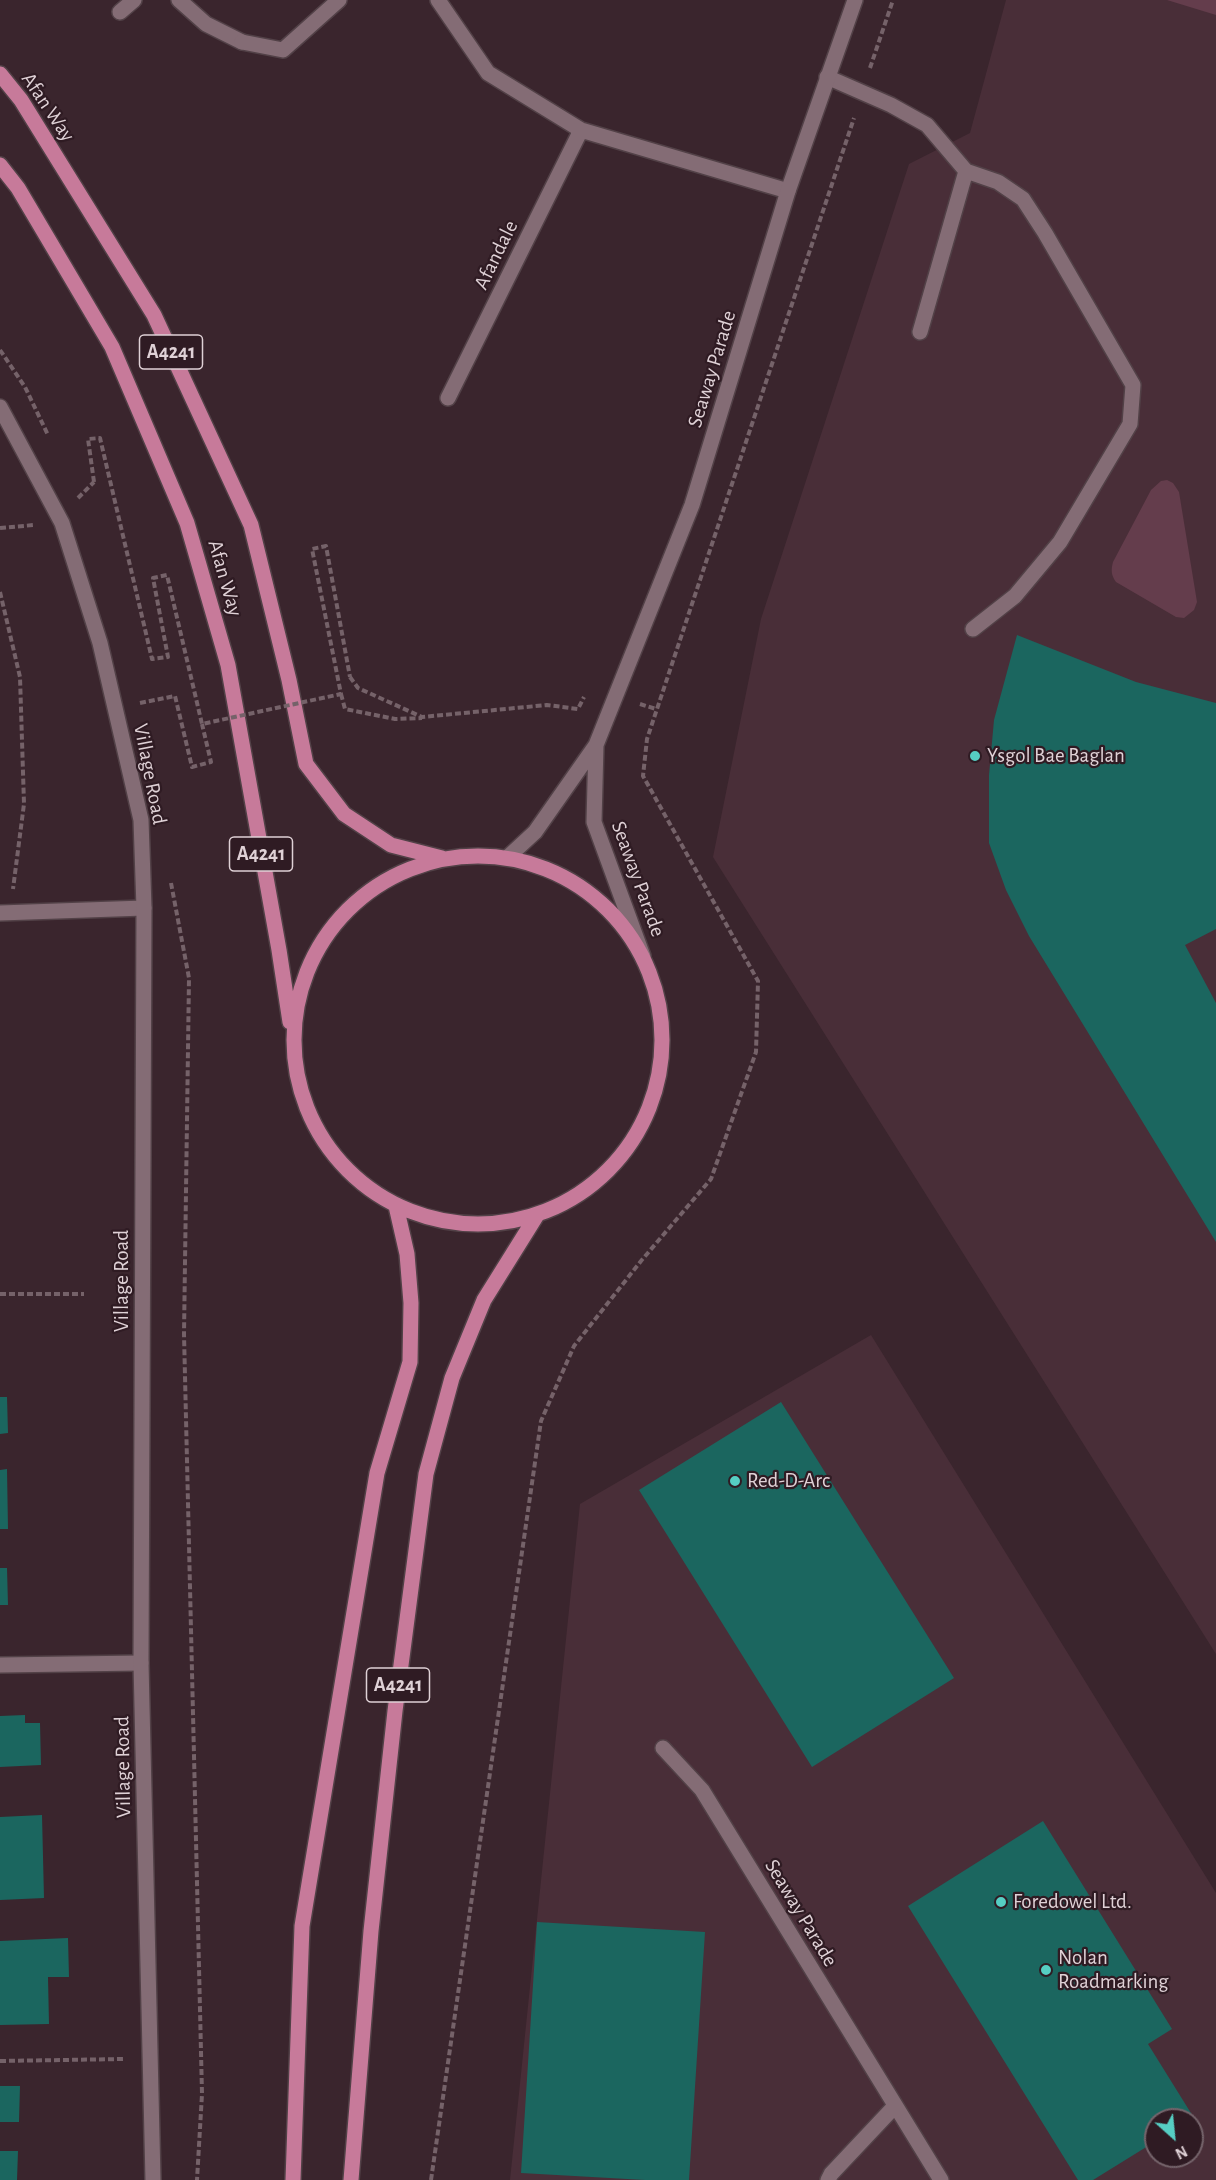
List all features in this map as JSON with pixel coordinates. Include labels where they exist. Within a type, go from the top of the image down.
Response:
[{"type":"main road","name":"Afan Way","points":[[0,74],[21,100],[154,315],[251,525],[290,680],[306,764],[345,814],[391,845],[442,858]]},
{"type":"main road","name":"Afan Way","points":[[0,165],[18,188],[112,347],[187,523],[228,665],[279,950],[293,1043]]},
{"type":"main road","name":"A4241","points":[[475,855],[508,857],[563,875],[609,909],[643,956],[661,1016],[659,1079],[635,1137],[593,1184],[537,1215],[490,1224],[442,1221],[396,1206],[355,1178],[322,1139],[300,1093],[293,1043],[299,992],[319,945],[352,905],[394,875],[442,858],[475,855]]},
{"type":"main road","name":"A4241","points":[[293,2180],[302,1926],[377,1473],[410,1362],[411,1303],[408,1254],[396,1206]]},
{"type":"main road","name":"A4241","points":[[351,2180],[371,1931],[395,1711],[426,1474],[452,1378],[484,1300],[537,1215]]},
{"type":"street","points":[[120,12],[134,0]]},
{"type":"street","points":[[179,0],[206,24],[242,42],[283,50],[339,0]]},
{"type":"street","points":[[438,0],[488,73],[581,130],[788,191]]},
{"type":"street","name":"Seaway Parade","points":[[508,857],[535,832],[596,745],[616,697],[692,505],[788,191],[855,0]]},
{"type":"street","points":[[827,77],[927,125],[966,171],[998,182],[1023,199],[1133,385],[1130,424],[1060,542],[1015,596],[973,629]]},
{"type":"street","name":"Afandale","points":[[448,398],[581,130]]},
{"type":"street","points":[[920,332],[966,171]]},
{"type":"street","name":"Village Road","points":[[0,407],[62,523],[100,644],[141,820],[144,908],[141,1663],[153,2180]]},
{"type":"street","name":"Seaway Parade","points":[[596,745],[594,822],[643,956]]},
{"type":"street","points":[[5,913],[144,908]]},
{"type":"street","points":[[0,1665],[141,1663]]},
{"type":"street","name":"Seaway Parade","points":[[663,1748],[702,1790],[941,2180]]},
{"type":"street","points":[[828,2180],[831,2174],[895,2106]]},
{"type":"path","points":[[431,2180],[541,1421],[574,1346],[641,1261],[711,1179],[756,1052],[758,981],[643,776],[647,739],[893,0]]},
{"type":"path","points":[[78,499],[94,482],[88,439],[100,438],[152,659],[168,657],[153,578],[167,575],[211,762],[192,767],[175,696],[138,704]]},
{"type":"path","points":[[422,717],[358,688],[350,677],[326,546],[312,549],[345,709],[395,719],[422,717],[547,705],[578,709],[587,691],[657,709]]},
{"type":"path","points":[[0,592],[20,677],[24,804],[5,913]]},
{"type":"path","points":[[202,724],[341,694]]},
{"type":"path","points":[[0,1294],[84,1294]]},
{"type":"path","points":[[0,2061],[151,2059]]},
{"type":"shaded area","name":"Ysgol Bae Baglan","points":[[1006,0],[1216,0],[1216,1654],[713,857],[761,619],[909,164],[970,133]]},
{"type":"shaded area","points":[[1167,0],[1216,0],[1216,15]]},
{"type":"shaded area","points":[[1167,480],[1173,483],[1179,492],[1197,602],[1194,610],[1184,618],[1176,617],[1116,582],[1112,572],[1113,562],[1151,490],[1161,481]]},
{"type":"shaded area","points":[[871,1335],[1216,1893],[1216,2180],[510,2180],[580,1504]]},
{"type":"building","points":[[1017,635],[1136,682],[1216,703],[1216,929],[1185,945],[1216,1003],[1216,1242],[1029,936],[1006,890],[989,843],[989,775],[994,720]]},
{"type":"building","points":[[0,1397],[7,1397],[8,1433],[0,1434]]},
{"type":"building","points":[[781,1402],[954,1678],[812,1767],[639,1490]]},
{"type":"building","points":[[7,1469],[8,1529],[0,1529],[0,1470]]},
{"type":"building","points":[[0,1568],[7,1568],[8,1605],[0,1605]]},
{"type":"building","points":[[25,1715],[25,1723],[40,1723],[41,1765],[0,1767],[0,1716]]},
{"type":"building","points":[[42,1815],[44,1898],[0,1900],[0,1817]]},
{"type":"building","points":[[1043,1821],[1172,2029],[1148,2044],[1188,2108],[1144,2108],[1144,2148],[1093,2180],[1078,2180],[908,1906]]},
{"type":"building","points":[[537,1922],[705,1932],[689,2180],[645,2180],[521,2173]]},
{"type":"building","points":[[68,1938],[69,1977],[48,1977],[49,2024],[0,2025],[0,1941]]},
{"type":"building","points":[[0,2086],[20,2086],[19,2122],[0,2122]]},
{"type":"building","points":[[0,2151],[18,2151],[17,2180],[0,2180]]},
{"type":"place","name":"Ysgol Bae Baglan","points":[[975,756]]},
{"type":"place","name":"Red-D-Arc","points":[[735,1481]]},
{"type":"place","name":"Foredowel Ltd.","points":[[1001,1902]]},
{"type":"place","name":"Nolan Roadmarking","points":[[1046,1970]]}]
